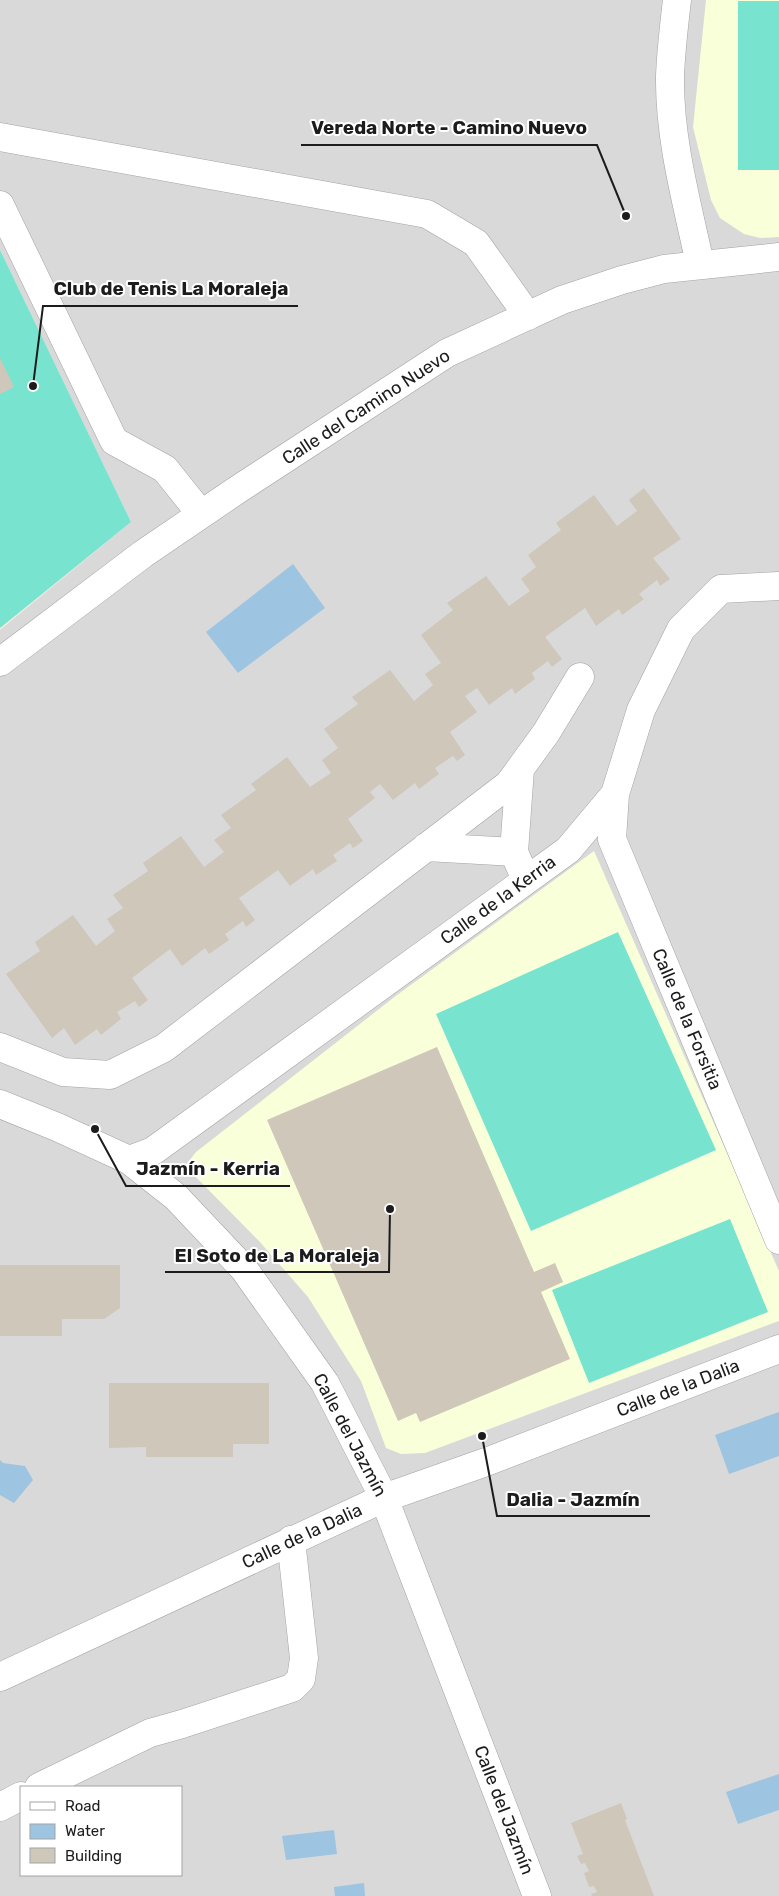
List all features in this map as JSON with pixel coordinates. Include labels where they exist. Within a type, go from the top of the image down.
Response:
[{"type":"street","points":[[677,0],[670,77],[672,113],[676,150],[700,264]]},
{"type":"street","points":[[0,137],[427,214],[476,243],[528,316]]},
{"type":"street","points":[[0,205],[114,441],[165,469],[201,514]]},
{"type":"street","name":"Calle del Camino Nuevo","points":[[0,662],[143,554],[447,353],[562,300],[622,280],[664,269],[779,257]]},
{"type":"street","name":"Calle de la Kerria","points":[[129,1160],[153,1151],[568,850],[616,794],[641,710],[681,629],[721,589],[779,586]]},
{"type":"street","points":[[0,1047],[64,1072],[110,1075],[164,1048],[509,784],[546,734],[580,678]]},
{"type":"street","points":[[520,770],[514,852],[526,880]]},
{"type":"street","name":"Calle de la Forsitia","points":[[616,794],[612,839],[779,1240]]},
{"type":"street","points":[[426,847],[514,852]]},
{"type":"street","name":"Calle del Jazmín","points":[[0,1104],[57,1127],[129,1160],[176,1197],[244,1269],[325,1382],[384,1498],[537,1896]]},
{"type":"street","name":"Calle de la Dalia","points":[[0,1677],[384,1498],[486,1462],[779,1349]]},
{"type":"street","points":[[41,1786],[150,1733],[292,1688],[301,1679],[304,1658],[291,1540]]},
{"type":"street","points":[[0,1807],[20,1797]]},
{"type":"shaded area","points":[[0,0],[779,0],[779,1896],[0,1896],[0,630],[131,522],[0,250]]},
{"type":"shaded area","points":[[706,0],[779,0],[779,237],[760,238],[744,234],[720,218],[711,200],[693,127]]},
{"type":"shaded area","points":[[738,1],[779,1],[779,170],[738,170]]},
{"type":"shaded area","points":[[0,250],[131,522],[0,628]]},
{"type":"shaded area","points":[[594,851],[779,1271],[779,1321],[425,1453],[401,1454],[386,1448],[361,1381],[308,1297],[259,1241],[185,1166],[196,1152],[397,995]]},
{"type":"shaded area","points":[[618,932],[716,1150],[531,1231],[436,1014]]},
{"type":"shaded area","points":[[730,1219],[768,1312],[589,1383],[552,1290]]},
{"type":"water","points":[[293,564],[325,608],[238,673],[206,632]]},
{"type":"water","points":[[779,1412],[779,1456],[729,1474],[715,1435]]},
{"type":"water","points":[[0,1460],[3,1463],[25,1466],[33,1480],[14,1503],[0,1495]]},
{"type":"water","points":[[779,1774],[779,1810],[738,1824],[726,1792]]},
{"type":"water","points":[[334,1830],[337,1854],[286,1860],[282,1836]]},
{"type":"water","points":[[364,1883],[365,1896],[335,1896],[334,1887]]},
{"type":"building","points":[[0,358],[14,387],[0,394]]},
{"type":"building","points":[[644,488],[681,539],[653,558],[670,579],[660,586],[657,580],[639,594],[644,599],[622,615],[619,609],[596,626],[585,608],[545,637],[562,659],[552,667],[548,661],[532,673],[535,679],[515,694],[512,688],[489,705],[477,688],[465,696],[477,712],[450,732],[465,755],[457,761],[453,756],[435,768],[439,774],[419,789],[415,783],[393,800],[380,784],[370,792],[375,798],[348,819],[363,841],[353,848],[350,843],[333,855],[337,861],[316,875],[313,869],[290,886],[278,870],[239,898],[255,920],[246,927],[243,921],[225,934],[229,940],[209,954],[205,948],[182,966],[170,949],[132,978],[148,1000],[139,1007],[135,1001],[117,1012],[121,1019],[101,1035],[97,1029],[75,1045],[64,1028],[52,1038],[6,974],[40,951],[35,942],[73,915],[96,946],[115,931],[107,919],[123,908],[113,895],[148,871],[143,863],[181,836],[204,867],[224,852],[214,840],[231,828],[221,815],[256,790],[251,784],[287,757],[310,787],[331,773],[322,760],[338,748],[324,729],[358,704],[352,697],[390,670],[414,701],[433,685],[425,674],[441,663],[421,635],[453,610],[447,603],[486,576],[509,606],[530,591],[521,579],[536,567],[528,555],[561,530],[556,523],[594,495],[617,526],[637,511],[629,500]]},
{"type":"building","points":[[437,1047],[534,1272],[555,1263],[563,1282],[541,1292],[570,1359],[420,1422],[416,1413],[398,1421],[267,1120]]},
{"type":"building","points":[[0,1265],[120,1265],[120,1308],[104,1319],[62,1319],[62,1336],[0,1336]]},
{"type":"building","points":[[109,1383],[269,1383],[269,1444],[233,1444],[233,1457],[146,1457],[146,1447],[109,1448]]},
{"type":"building","points":[[621,1803],[627,1819],[625,1820],[654,1896],[592,1896],[591,1894],[597,1892],[594,1886],[589,1887],[584,1873],[589,1871],[585,1863],[581,1864],[577,1856],[583,1854],[571,1823]]},
{"type":"place","name":"Vereda Norte - Camino Nuevo","points":[[626,216]]},
{"type":"place","name":"Club de Tenis La Moraleja","points":[[33,386]]},
{"type":"place","name":"Jazmín - Kerria","points":[[95,1129]]},
{"type":"place","name":"El Soto de La Moraleja","points":[[390,1209]]},
{"type":"place","name":"Dalia - Jazmín","points":[[482,1436]]}]
